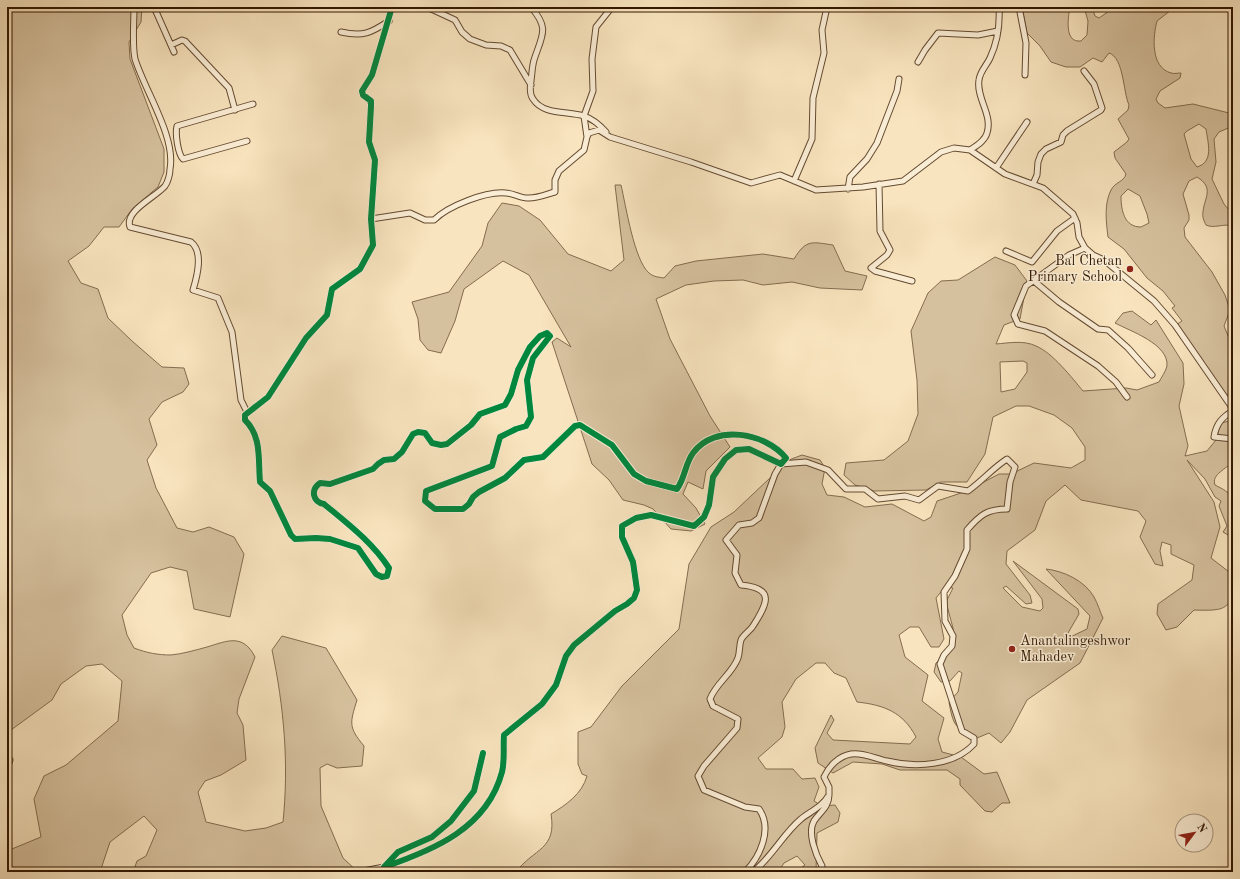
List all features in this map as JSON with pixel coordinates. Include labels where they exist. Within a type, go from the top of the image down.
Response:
[{"type":"street","points":[[134,7],[135,58],[171,150],[170,168],[166,185],[159,193],[147,200],[129,218],[128,222],[130,227],[191,242],[196,249],[198,263],[193,290],[218,298],[232,332],[241,400],[248,412]]},
{"type":"street","points":[[154,7],[174,52]]},
{"type":"street","points":[[392,7],[389,22],[372,74],[362,91],[363,95],[371,101],[368,142],[375,160],[371,219],[373,245],[360,269],[332,290],[327,315],[306,338],[268,397],[248,412],[245,420],[253,427],[258,440],[260,482],[270,491],[291,535],[296,539],[316,538],[330,540],[358,548],[376,574],[382,577],[387,576],[389,568],[380,554],[369,541],[324,504],[317,502],[314,496],[315,488],[320,484],[330,484],[374,469],[384,460],[394,458],[402,452],[413,434],[418,432],[425,433],[432,443],[441,445],[454,440],[480,414],[505,404],[511,394],[518,370],[530,347],[543,334],[548,333],[550,336],[533,358],[527,380],[531,417],[529,422],[526,426],[500,437],[492,466],[426,491],[426,501],[435,509],[462,509],[469,504],[473,497],[479,492],[505,478],[524,460],[542,457],[575,426],[580,424],[612,445],[634,474],[646,481],[677,489],[682,482],[693,453],[702,444],[719,436],[733,433],[758,439],[778,449],[786,458],[776,474],[759,518],[752,523],[739,525],[726,540],[737,555],[735,573],[741,585],[755,586],[764,594],[766,600],[765,607],[741,639],[738,658],[717,686],[710,699],[713,706],[738,719],[738,728],[704,766],[698,776],[704,790],[745,807],[759,809],[762,814],[765,832],[762,844],[754,861],[745,872]]},
{"type":"street","points":[[427,7],[455,20],[462,32],[470,39],[486,45],[501,46],[510,50],[531,85]]},
{"type":"street","points":[[531,7],[542,21],[544,32],[534,61],[531,97],[538,106],[555,111],[584,116],[597,122],[610,137]]},
{"type":"street","points":[[371,219],[410,213],[425,220],[434,220],[441,213],[461,203],[481,197],[505,192],[528,198],[555,192],[555,180],[559,171],[584,150],[587,137],[584,116],[592,91],[592,59],[596,27],[612,7]]},
{"type":"street","points":[[794,181],[812,139],[813,98],[824,53],[822,30],[827,7]]},
{"type":"street","points":[[970,150],[982,142],[987,136],[987,115],[980,94],[979,80],[982,70],[991,56],[998,31],[999,7]]},
{"type":"street","points":[[1019,7],[1022,12],[1026,43],[1025,75]]},
{"type":"street","points":[[341,32],[356,35],[365,34],[389,22]]},
{"type":"street","points":[[918,62],[938,33],[978,35],[998,31]]},
{"type":"street","points":[[171,46],[182,40],[185,41],[229,88],[235,110]]},
{"type":"street","points":[[1033,184],[1037,175],[1038,162],[1046,148],[1061,142],[1067,131],[1102,108],[1094,84],[1084,70]]},
{"type":"street","points":[[848,189],[850,177],[867,158],[877,143],[897,91],[899,79]]},
{"type":"street","points":[[247,141],[183,159],[180,156],[176,131],[177,126],[253,104]]},
{"type":"street","points":[[996,168],[1027,122]]},
{"type":"street","points":[[587,137],[589,134],[599,130],[610,137],[691,162],[751,183],[780,176],[816,190],[848,189],[903,181],[941,152],[954,148],[970,150],[1005,174],[1043,188],[1073,214],[1079,237],[1085,248],[1093,256],[1104,260],[1154,301],[1175,325],[1233,410],[1223,417],[1215,429],[1214,437],[1233,439]]},
{"type":"street","points":[[879,184],[880,230],[890,250],[887,255],[871,268],[875,271],[912,281]]},
{"type":"street","points":[[1006,251],[1032,262],[1057,231],[1075,218]]},
{"type":"street","points":[[1085,248],[1069,255],[1026,286],[1022,292],[1014,314],[1018,324],[1045,331],[1098,366],[1116,382],[1127,397]]},
{"type":"street","points":[[1034,281],[1059,302],[1098,329],[1108,330],[1128,348],[1152,375]]},
{"type":"street","points":[[358,872],[384,867],[437,847],[458,834],[480,814],[496,788],[502,771],[504,735],[542,704],[556,685],[566,656],[574,645],[615,610],[628,604],[634,598],[637,590],[633,562],[622,537],[622,526],[636,518],[651,515],[694,526],[704,517],[710,505],[713,477],[725,459],[736,450],[749,449],[781,464],[806,462],[828,470],[846,489],[865,489],[878,499],[905,496],[919,500],[938,486],[968,491],[1007,459],[1015,467],[1010,482],[1007,509],[998,509],[981,515],[967,530],[967,549],[955,576],[944,592],[946,621],[953,636],[952,646],[944,655],[940,664],[962,731],[974,738],[974,744],[968,752],[949,760],[932,764],[890,762],[863,755],[851,754],[834,763],[826,772],[824,777],[828,787],[829,802],[813,823],[811,831],[814,852],[822,866],[820,872]]},
{"type":"street","points":[[384,867],[398,852],[432,837],[451,821],[474,790],[483,753]]},
{"type":"street","points":[[7,758],[10,760],[7,768]]},
{"type":"street","points":[[753,872],[774,850],[792,827],[802,818],[816,810],[829,795]]},
{"type":"shaded area","points":[[7,7],[142,7],[141,22],[129,42],[130,59],[164,149],[164,172],[158,187],[133,208],[119,227],[104,227],[89,246],[68,261],[81,283],[98,289],[108,318],[132,341],[162,367],[184,368],[189,384],[183,392],[162,402],[149,419],[157,445],[147,460],[156,488],[177,528],[193,532],[209,527],[234,537],[244,554],[230,617],[194,609],[187,571],[170,567],[151,573],[122,615],[127,635],[134,648],[139,650],[162,655],[171,655],[189,652],[228,641],[234,641],[245,644],[255,657],[239,699],[237,713],[243,725],[246,760],[221,775],[205,781],[198,792],[206,822],[245,831],[266,828],[283,822],[286,779],[284,736],[280,693],[272,650],[282,636],[326,648],[357,700],[352,724],[355,734],[364,746],[362,766],[337,768],[327,764],[320,768],[321,806],[343,858],[358,872],[133,872],[137,861],[146,856],[157,830],[144,816],[110,842],[100,872],[7,872],[7,851],[41,837],[34,799],[44,776],[66,765],[118,721],[122,681],[102,664],[86,666],[61,684],[52,700],[11,730],[7,736]]},
{"type":"shaded area","points":[[1022,7],[1070,7],[1068,29],[1072,38],[1076,41],[1081,41],[1087,35],[1088,21],[1084,7],[1092,7],[1095,16],[1099,18],[1115,7],[1175,7],[1157,21],[1154,42],[1156,58],[1164,70],[1172,73],[1181,73],[1180,78],[1160,91],[1156,99],[1158,103],[1165,108],[1193,104],[1233,114],[1233,126],[1219,132],[1214,139],[1216,162],[1212,179],[1224,204],[1233,215],[1233,226],[1206,225],[1203,219],[1203,214],[1207,189],[1206,185],[1197,177],[1189,181],[1183,194],[1189,215],[1189,220],[1184,228],[1185,237],[1212,272],[1225,295],[1230,310],[1224,326],[1233,348],[1233,406],[1219,393],[1173,327],[1182,321],[1172,308],[1175,306],[1163,291],[1147,278],[1124,249],[1108,237],[1106,213],[1107,201],[1113,187],[1125,177],[1126,174],[1115,158],[1114,152],[1129,139],[1118,119],[1128,110],[1129,105],[1118,61],[1109,53],[1102,62],[1093,58],[1080,67],[1066,67],[1051,62],[1040,46],[1027,33]],"holes":[[[1199,124],[1206,129],[1209,151],[1206,161],[1197,167],[1191,159],[1184,134]],[[1128,189],[1140,196],[1147,214],[1149,223],[1141,227],[1135,226],[1127,221],[1123,212],[1121,196]]]},
{"type":"shaded area","points":[[615,185],[621,185],[631,232],[639,257],[649,273],[654,276],[664,278],[675,266],[696,261],[763,254],[794,259],[806,245],[810,243],[820,243],[833,245],[845,271],[867,276],[862,290],[820,288],[792,282],[763,285],[743,280],[714,281],[686,285],[656,299],[670,339],[710,416],[730,447],[706,471],[703,489],[688,482],[683,494],[696,508],[705,524],[691,531],[671,529],[653,509],[644,505],[623,500],[609,480],[592,464],[552,342],[557,338],[571,347],[529,275],[503,261],[464,289],[455,321],[441,353],[428,350],[420,340],[418,319],[412,302],[449,292],[482,246],[488,223],[502,203],[519,206],[540,220],[568,254],[611,271],[624,260]]},
{"type":"shaded area","points":[[995,257],[1015,265],[1027,281],[1020,319],[1004,325],[996,344],[1016,342],[1026,343],[1042,349],[1062,366],[1083,391],[1126,388],[1137,390],[1159,382],[1167,366],[1166,358],[1162,351],[1139,334],[1115,323],[1123,313],[1132,311],[1151,325],[1156,320],[1183,363],[1184,384],[1179,406],[1188,446],[1185,456],[1207,451],[1216,440],[1221,423],[1233,420],[1233,461],[1217,475],[1214,481],[1215,485],[1227,492],[1232,500],[1234,511],[1233,538],[1223,532],[1227,526],[1219,506],[1221,501],[1215,497],[1205,479],[1187,460],[1214,502],[1220,527],[1211,558],[1233,575],[1232,595],[1229,602],[1221,609],[1194,610],[1177,627],[1166,630],[1157,614],[1158,604],[1192,580],[1194,565],[1171,554],[1171,545],[1162,542],[1160,551],[1163,566],[1155,564],[1140,537],[1146,521],[1138,511],[1081,500],[1065,485],[1046,501],[1035,530],[1007,551],[1006,564],[1030,595],[1032,603],[1026,604],[1006,586],[1003,588],[1022,607],[1040,611],[1043,608],[1042,599],[1013,561],[1078,609],[1079,614],[1064,640],[1087,629],[1090,616],[1046,569],[1067,575],[1085,586],[1097,602],[1103,618],[1080,663],[1027,700],[1010,732],[1001,743],[989,733],[977,738],[964,732],[956,725],[952,716],[949,702],[958,692],[962,673],[959,671],[950,681],[941,682],[934,672],[936,663],[952,649],[953,628],[946,602],[953,588],[945,587],[936,598],[944,639],[939,647],[931,647],[919,627],[910,627],[899,635],[905,657],[928,675],[922,701],[944,718],[938,739],[942,752],[961,757],[984,774],[997,772],[1010,803],[1002,803],[992,812],[985,811],[960,785],[960,779],[947,770],[900,770],[882,764],[853,762],[833,773],[818,763],[815,748],[831,715],[834,720],[827,733],[833,740],[910,744],[916,737],[905,721],[892,711],[876,705],[857,702],[846,678],[834,673],[825,663],[816,663],[796,679],[782,702],[785,727],[782,737],[758,758],[766,769],[793,769],[802,779],[815,778],[819,787],[814,801],[822,806],[835,805],[840,813],[838,822],[817,833],[816,872],[795,872],[805,865],[797,856],[784,863],[778,872],[516,872],[547,842],[551,835],[551,814],[573,798],[585,782],[587,776],[582,774],[578,764],[578,732],[591,727],[622,686],[679,629],[689,564],[711,527],[734,512],[789,460],[802,455],[820,460],[825,468],[822,484],[827,495],[844,497],[865,507],[892,504],[924,521],[931,517],[937,501],[967,491],[999,474],[1011,474],[1034,463],[1071,468],[1085,460],[1085,447],[1072,428],[1054,415],[1029,406],[1016,406],[993,417],[985,454],[967,482],[941,482],[926,490],[874,491],[855,485],[844,475],[846,463],[884,460],[908,441],[918,414],[917,380],[911,331],[928,293],[941,281],[958,280]],"holes":[[[1023,361],[1027,363],[1027,372],[1015,389],[1001,392],[1000,362]]]},
{"type":"cycle path","points":[[392,7],[372,75],[362,91],[363,95],[371,101],[369,142],[375,160],[371,219],[373,245],[360,269],[332,289],[327,315],[306,338],[268,397],[245,415],[245,420],[250,426],[257,441],[260,482],[270,491],[291,535],[295,539],[330,539],[358,548],[376,574],[382,577],[387,576],[389,568],[375,550],[351,526],[324,504],[317,501],[314,495],[315,489],[320,483],[330,484],[373,469],[384,460],[394,459],[402,452],[413,434],[418,432],[425,433],[432,443],[441,445],[447,444],[471,425],[480,414],[505,405],[511,394],[518,370],[530,347],[540,336],[547,333],[550,336],[533,358],[527,380],[531,417],[526,426],[500,437],[492,466],[426,491],[425,501],[435,509],[463,509],[479,492],[505,478],[524,460],[543,457],[575,426],[580,425],[612,445],[634,474],[646,481],[677,489],[693,453],[702,444],[714,438],[727,435],[740,435],[754,438],[766,442],[777,449],[786,458],[781,464],[749,449],[736,450],[725,459],[713,477],[709,505],[704,517],[694,526],[651,515],[636,518],[622,526],[622,537],[633,562],[637,590],[634,598],[615,611],[574,645],[566,656],[556,685],[542,704],[504,735],[502,772],[495,791],[484,808],[471,822],[456,834],[439,844],[421,853],[384,867],[398,852],[432,837],[451,821],[474,791],[483,753]]},
{"type":"place","name":"Bal Chetan Primary School","points":[[1130,269]]},
{"type":"place","name":"Anantalingeshwor Mahadev","points":[[1012,649]]}]
